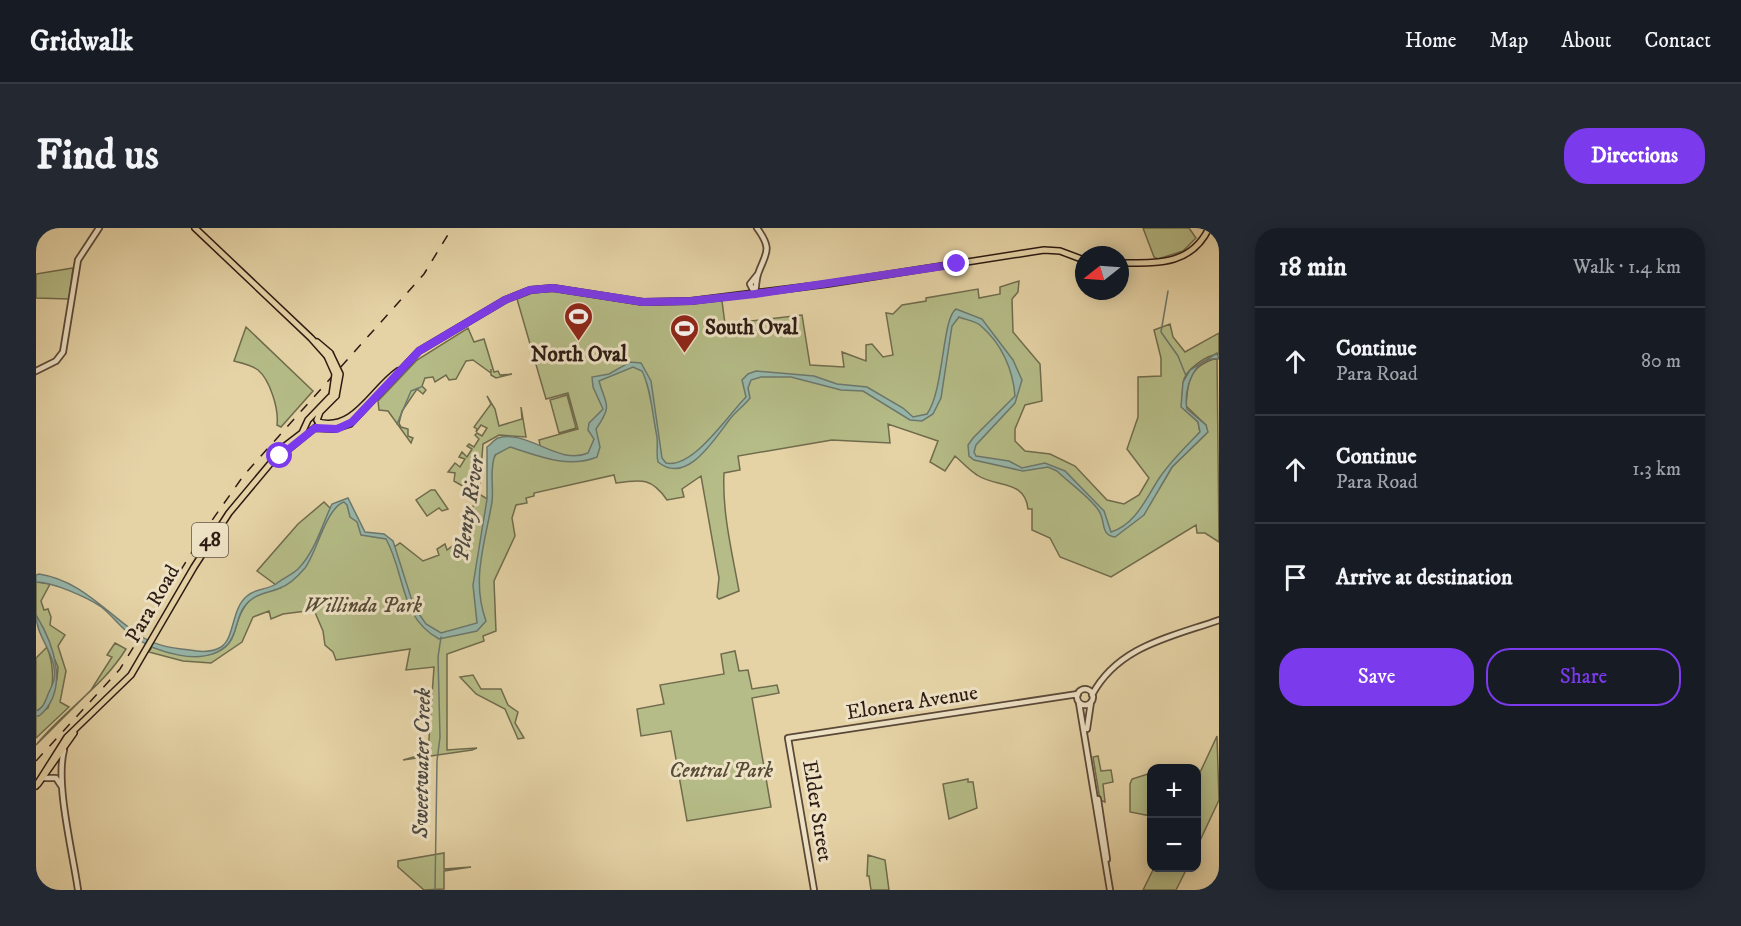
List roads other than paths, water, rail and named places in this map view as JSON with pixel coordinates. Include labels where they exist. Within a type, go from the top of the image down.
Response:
[{"type":"main road","points":[[197,228],[328,355],[335,374],[334,395]]},
{"type":"main road","points":[[1129,263],[1157,264],[1178,260],[1197,247],[1209,228]]},
{"type":"main road","points":[[401,370],[345,420],[330,424],[308,421],[308,428],[337,429],[352,422],[419,351],[505,300],[534,289],[553,288],[643,302],[755,294],[1044,250],[1060,251],[1075,257]]},
{"type":"main road","name":"48","points":[[308,421],[334,395]]},
{"type":"main road","name":"48","points":[[315,429],[320,412],[334,395]]},
{"type":"main road","name":"Para Road","points":[[37,785],[67,737],[126,682],[224,520],[285,446],[302,434],[308,421]]},
{"type":"main road","name":"Para Road","points":[[276,458],[315,429]]},
{"type":"main road","name":"Para Road","points":[[37,785],[64,750],[74,732]]},
{"type":"street","points":[[36,371],[56,361],[63,352],[78,260],[99,228]]},
{"type":"street","points":[[755,294],[750,284],[758,274],[767,253],[767,244],[757,228]]},
{"type":"street","points":[[1086,734],[1091,702],[1090,693],[1112,666],[1133,651],[1219,620]]},
{"type":"street","points":[[1090,693],[1082,690],[1078,694],[1110,890]]},
{"type":"street","name":"Elonera Avenue","points":[[789,739],[1078,694]]},
{"type":"street","points":[[1061,695],[1085,705],[1091,702]]},
{"type":"street","name":"Elder Street","points":[[789,739],[814,890]]},
{"type":"street","points":[[64,750],[61,761],[63,789],[78,890]]},
{"type":"street","points":[[44,778],[56,778],[63,789]]},
{"type":"water","points":[[956,309],[982,319],[1013,360],[1022,380],[1015,403],[976,445],[974,452],[976,456],[1009,461],[1022,468],[1045,463],[1065,471],[1104,511],[1111,532],[1134,517],[1164,471],[1200,432],[1198,422],[1181,407],[1183,382],[1190,370],[1217,353],[1219,359],[1210,359],[1197,368],[1192,375],[1187,392],[1187,409],[1206,425],[1208,432],[1172,467],[1144,515],[1115,537],[1110,536],[1105,531],[1101,515],[1095,506],[1057,471],[1048,467],[1023,471],[974,460],[969,456],[968,445],[973,438],[1015,396],[1009,367],[995,341],[979,324],[959,317],[952,326],[941,398],[933,414],[922,421],[910,420],[863,391],[841,390],[791,377],[761,377],[751,380],[748,388],[750,398],[732,416],[699,457],[679,468],[669,468],[658,462],[657,437],[648,386],[642,371],[633,367],[599,381],[606,401],[606,409],[596,429],[600,447],[597,457],[575,462],[553,460],[510,447],[495,455],[492,467],[492,502],[479,576],[486,621],[477,631],[439,639],[426,630],[410,607],[386,539],[361,535],[357,522],[350,517],[344,502],[338,506],[327,521],[303,571],[287,585],[256,596],[248,602],[241,611],[228,644],[206,656],[179,655],[152,647],[130,634],[94,602],[60,587],[36,582],[36,575],[39,574],[67,582],[154,643],[206,652],[221,647],[225,643],[238,608],[250,593],[273,586],[298,569],[314,546],[332,504],[348,498],[365,532],[384,534],[393,541],[414,607],[426,624],[441,633],[477,623],[473,585],[487,499],[487,447],[497,439],[520,438],[566,455],[577,456],[588,453],[594,439],[588,430],[589,423],[603,409],[593,387],[592,377],[609,374],[630,362],[641,363],[651,381],[662,458],[666,463],[676,463],[687,458],[709,439],[746,397],[742,380],[748,374],[756,371],[814,376],[837,384],[867,387],[903,408],[913,417],[927,414],[937,389],[951,315]]},
{"type":"water","points":[[36,615],[48,639],[56,667],[54,693],[49,705],[39,716],[36,716],[36,711],[45,702],[53,681],[54,671],[50,654],[39,631]]},
{"type":"waterway","points":[[1168,291],[1161,332],[1178,356],[1186,376]]},
{"type":"waterway","points":[[397,424],[411,391],[421,387]]},
{"type":"waterway","name":"Sweetwater Creek","points":[[435,890],[437,761],[440,737],[438,657],[441,637]]},
{"type":"railway","points":[[36,761],[120,669],[208,526],[244,475],[424,274],[452,228]]},
{"type":"place","name":"North Oval","points":[[579,342]]},
{"type":"place","name":"South Oval","points":[[684,354]]},
{"type":"water label","name":"Plenty River","points":[[469,509]]},
{"type":"park label","name":"Willinda Park","points":[[363,606]]},
{"type":"park label","name":"Central Park","points":[[721,771]]}]
